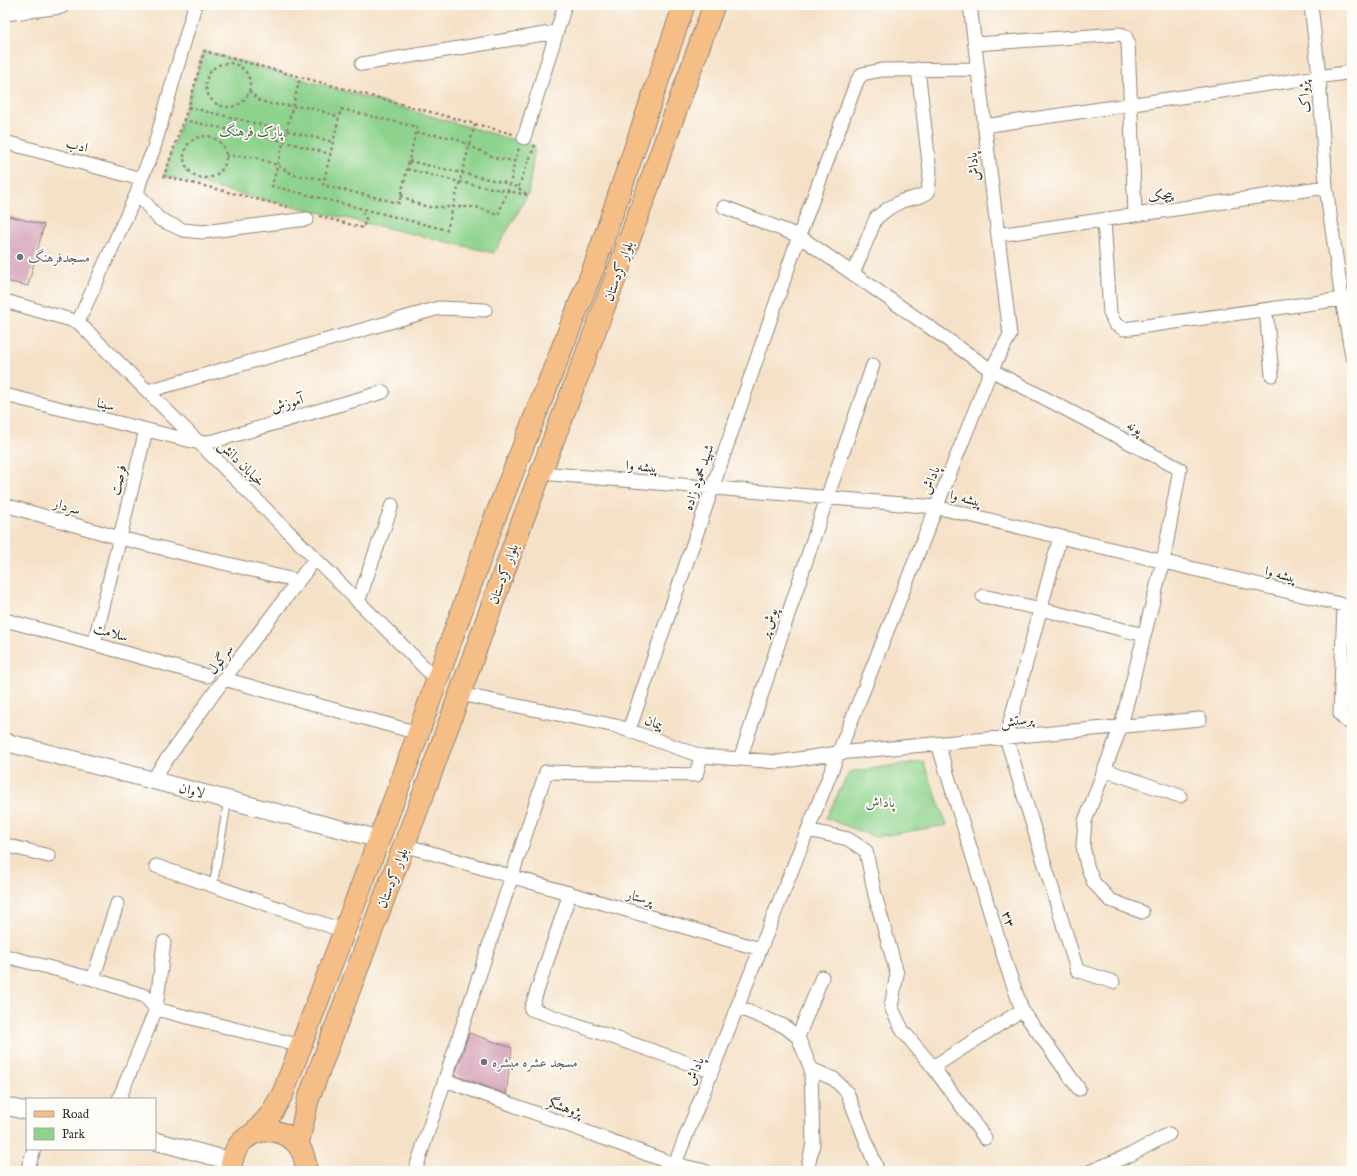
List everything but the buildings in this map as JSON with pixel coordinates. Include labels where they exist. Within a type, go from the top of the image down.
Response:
[{"type":"main road","name":"بلوار کردستان","points":[[231,1166],[235,1150],[243,1140],[254,1133],[271,1114],[283,1093],[379,839],[494,520],[594,267],[684,5]]},
{"type":"main road","name":"بلوار کردستان","points":[[298,1145],[308,1100],[541,473],[618,271],[714,5]]},
{"type":"main road","points":[[699,48],[728,5]]},
{"type":"main road","points":[[254,1133],[266,1130],[278,1131],[289,1137],[298,1145],[304,1156],[306,1171]]},
{"type":"street","points":[[5,12],[61,5]]},
{"type":"street","points":[[78,322],[137,193],[141,179],[153,151],[195,5]]},
{"type":"street","points":[[524,138],[565,5]]},
{"type":"street","name":"پاداش","points":[[673,1168],[991,370],[1010,335],[970,5]]},
{"type":"street","name":"پژواک","points":[[1311,5],[1319,76],[1326,187],[1342,299],[1352,356]]},
{"type":"street","points":[[362,64],[556,32]]},
{"type":"street","points":[[975,44],[1120,34],[1125,36],[1128,42],[1135,215]]},
{"type":"street","points":[[853,274],[876,218],[888,208],[902,201],[921,196],[928,192],[930,172],[918,69]]},
{"type":"street","name":"شهید محمود زاده","points":[[629,730],[799,236],[856,82],[862,74],[872,71],[978,69]]},
{"type":"street","points":[[984,126],[1352,72]]},
{"type":"street","name":"ادب","points":[[5,142],[141,179]]},
{"type":"street","name":"پیچک","points":[[998,236],[1326,187]]},
{"type":"street","points":[[137,193],[159,219],[183,230],[203,232],[310,216]]},
{"type":"street","points":[[724,207],[799,236],[991,370]]},
{"type":"street","points":[[1104,220],[1110,313],[1115,324],[1124,329],[1342,299]]},
{"type":"street","name":"خیابان دانش","points":[[5,301],[78,322],[437,680]]},
{"type":"street","points":[[148,391],[439,308],[485,310]]},
{"type":"street","points":[[1266,310],[1272,375]]},
{"type":"street","name":"پوش پر","points":[[740,759],[873,365]]},
{"type":"street","name":"پونه","points":[[991,370],[1180,468],[1163,562]]},
{"type":"street","name":"آموزش","points":[[200,443],[214,441],[383,392]]},
{"type":"street","name":"سینا","points":[[5,395],[200,443]]},
{"type":"street","name":"فرصت","points":[[94,644],[146,430]]},
{"type":"street","name":"پیشه وا","points":[[541,473],[936,507],[1348,606]]},
{"type":"street","name":"سردار","points":[[5,504],[120,538],[298,581]]},
{"type":"street","points":[[358,602],[392,505]]},
{"type":"street","points":[[1060,537],[1006,737],[1077,970],[1113,982]]},
{"type":"street","name":"سرگول","points":[[152,780],[224,679],[315,559]]},
{"type":"street","points":[[1142,912],[1110,900],[1094,883],[1087,866],[1084,846],[1085,821],[1121,726],[1163,562]]},
{"type":"street","points":[[983,596],[1144,635]]},
{"type":"street","points":[[1348,606],[1340,714],[1346,721],[1352,722]]},
{"type":"street","name":"سلامت","points":[[5,620],[207,676]]},
{"type":"street","points":[[224,679],[418,733]]},
{"type":"street","name":"پیمان","points":[[460,694],[616,726],[701,756],[778,762],[838,753]]},
{"type":"street","name":"پرستش","points":[[838,753],[1200,719]]},
{"type":"street","name":"لاوان","points":[[5,742],[379,839]]},
{"type":"street","name":"۳۳","points":[[938,744],[1007,967],[1022,1010],[1079,1089]]},
{"type":"street","points":[[415,1171],[546,772],[696,775],[701,756]]},
{"type":"street","points":[[1105,770],[1180,796]]},
{"type":"street","points":[[808,830],[848,839],[866,851],[875,895],[896,974],[891,1007],[903,1031],[933,1067],[985,1138]]},
{"type":"street","points":[[5,845],[49,856]]},
{"type":"street","name":"پرستار","points":[[404,845],[760,949]]},
{"type":"street","points":[[156,866],[344,931]]},
{"type":"street","points":[[570,893],[531,1009],[712,1071]]},
{"type":"street","points":[[93,979],[117,904]]},
{"type":"street","points":[[119,1098],[156,1010],[164,942]]},
{"type":"street","points":[[5,956],[93,979],[145,996],[156,1010],[301,1046]]},
{"type":"street","points":[[798,1037],[822,977]]},
{"type":"street","points":[[737,1008],[784,1026],[798,1037],[811,1069],[813,1144],[807,1171]]},
{"type":"street","points":[[933,1067],[1022,1010]]},
{"type":"street","points":[[811,1069],[834,1079],[847,1092],[877,1169]]},
{"type":"street","name":"پژوهشگر","points":[[445,1080],[673,1168],[705,1171]]},
{"type":"street","points":[[5,1106],[26,1111]]},
{"type":"street","points":[[1090,1171],[1106,1168],[1168,1134]]},
{"type":"street","points":[[156,1141],[231,1166]]},
{"type":"street","points":[[27,1171],[34,1150]]},
{"type":"lane","points":[[213,886],[228,800]]},
{"type":"path","points":[[291,208],[164,176],[188,107],[204,51],[524,138],[535,146],[518,188]]},
{"type":"path","points":[[250,91],[241,103],[227,107],[219,106],[213,102],[206,90],[207,76],[211,70],[224,63],[238,65],[248,76],[250,91],[260,101],[292,107],[312,108],[339,117]]},
{"type":"path","points":[[300,78],[272,186],[447,230],[475,124]]},
{"type":"path","points":[[188,107],[286,132],[333,142]]},
{"type":"path","points":[[341,110],[417,127],[416,133],[399,203],[323,185],[341,110]]},
{"type":"path","points":[[183,120],[283,141],[330,154]]},
{"type":"path","points":[[416,133],[435,134],[454,138],[495,158],[515,161]]},
{"type":"path","points":[[202,136],[214,138],[220,143],[226,156],[222,169],[210,177],[196,176],[186,167],[184,160],[186,148],[190,142],[202,136]]},
{"type":"path","points":[[401,195],[415,203],[428,207],[476,207],[498,215],[510,184],[515,161],[524,138]]},
{"type":"path","points":[[226,156],[257,158],[277,165],[294,175],[324,179]]},
{"type":"path","points":[[407,169],[460,182],[528,195],[510,184],[409,161]]},
{"type":"path","points":[[310,216],[363,228],[366,219],[361,208]]},
{"type":"green space","name":"پارک فرهنگ","points":[[204,51],[535,146],[528,195],[494,253],[164,176]]},
{"type":"green space","name":"پاداش","points":[[923,761],[947,825],[875,837],[826,818],[849,772]]},
{"type":"place","name":"مسجدفرهنگ","points":[[20,257]]},
{"type":"place","name":"مسجد عشره مبشره","points":[[484,1062]]}]
